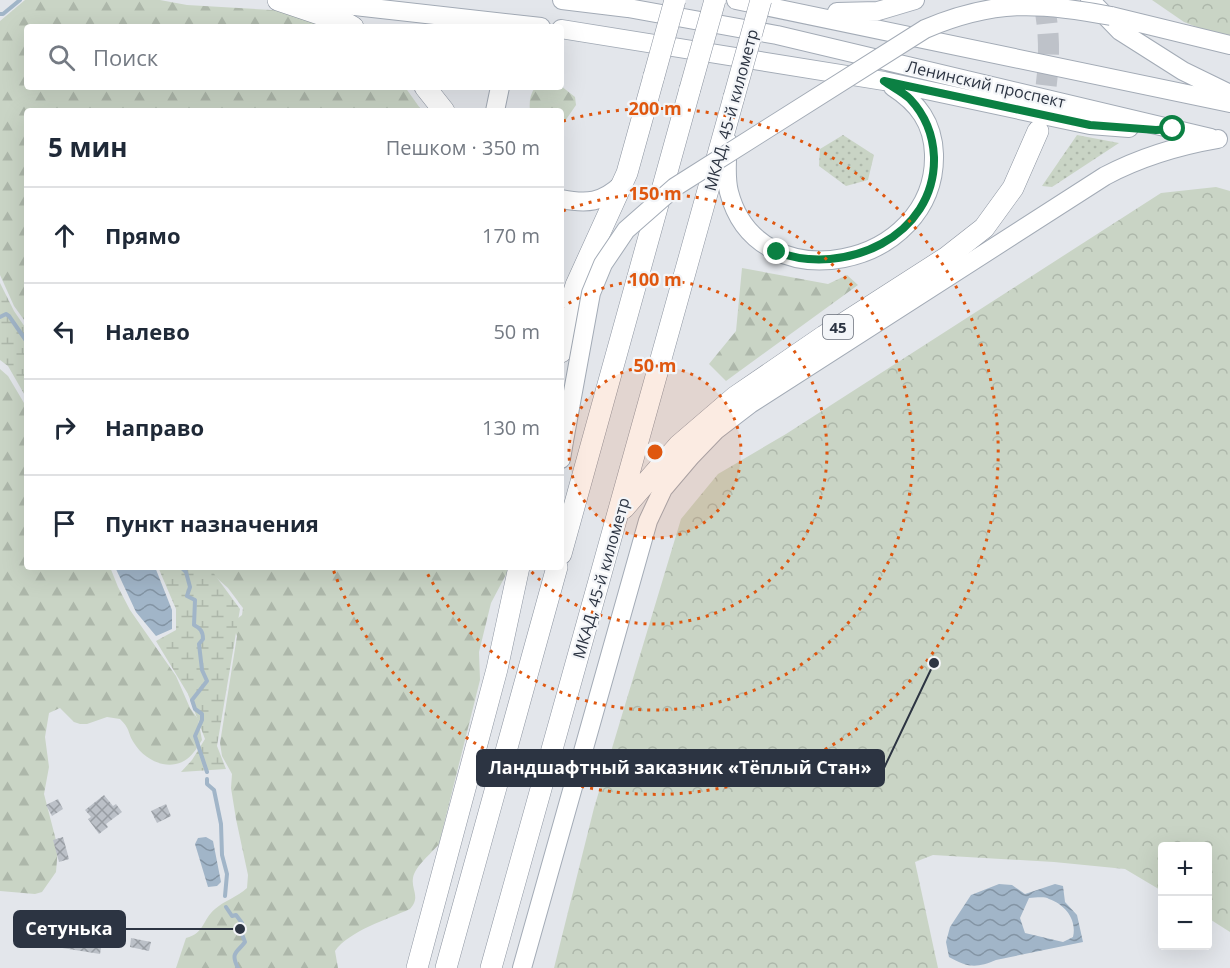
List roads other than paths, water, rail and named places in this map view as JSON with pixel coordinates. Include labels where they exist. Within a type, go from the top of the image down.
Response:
[{"type":"highway","points":[[278,0],[346,24]]},
{"type":"highway","points":[[564,333],[576,285],[627,173],[675,0]]},
{"type":"highway","points":[[564,543],[715,0]]},
{"type":"highway","name":"МКАД, 45-й километр","points":[[491,968],[620,513],[761,0]]},
{"type":"highway","points":[[427,90],[442,108]]},
{"type":"highway","name":"45","points":[[620,513],[679,445],[735,398],[824,336],[947,257],[984,228],[1013,188],[1038,131]]},
{"type":"highway","points":[[417,968],[497,669],[518,570]]},
{"type":"highway","points":[[446,968],[556,570]]},
{"type":"main road","points":[[301,0],[514,24]]},
{"type":"main road","name":"Ленинский проспект","points":[[562,0],[628,8],[777,35],[1224,140]]},
{"type":"main road","points":[[736,0],[805,13],[878,11],[915,0]]},
{"type":"main road","points":[[1090,0],[1120,31],[1183,71],[1230,94]]},
{"type":"main road","points":[[564,444],[591,293],[603,264],[626,230],[675,187],[925,29],[952,16],[988,8],[1026,4],[1062,7],[1111,16],[1230,45]]},
{"type":"main road","name":"Ленинский проспект","points":[[805,13],[1230,103]]},
{"type":"main road","points":[[566,32],[884,81],[1090,125],[1156,130],[1173,129]]},
{"type":"main road","points":[[734,99],[726,169],[729,191],[735,209],[746,226],[759,240],[777,252],[792,258],[810,260],[851,257],[891,239],[908,225],[921,208],[930,189],[934,168],[933,144],[926,119],[909,97],[884,81]]},
{"type":"main road","points":[[496,108],[499,90]]},
{"type":"main road","points":[[522,968],[648,521],[663,489],[670,480],[716,430],[750,404],[1105,176],[1132,162],[1157,153],[1224,140]]},
{"type":"main road","points":[[564,200],[579,202],[598,200],[612,193],[622,184]]},
{"type":"main road","points":[[543,621],[545,570]]},
{"type":"water","points":[[116,570],[156,570],[172,610],[172,629],[156,636],[136,612]]},
{"type":"water","points":[[206,837],[213,841],[221,882],[217,886],[208,887],[195,844],[198,838]]},
{"type":"water","points":[[999,884],[1012,885],[1025,894],[1055,884],[1063,886],[1065,902],[1077,915],[1083,942],[978,965],[962,963],[949,957],[946,942],[950,927],[971,895]],"holes":[[[1029,898],[1047,898],[1065,909],[1072,919],[1073,937],[1063,942],[1025,933],[1020,918]]]},
{"type":"waterway","points":[[0,14],[20,0]]},
{"type":"waterway","points":[[0,317],[6,314],[9,316],[24,338]]},
{"type":"waterway","points":[[184,570],[190,587],[187,596],[195,600],[194,625],[201,630],[203,636],[199,644],[202,670],[207,681],[192,700],[195,709],[202,714],[202,720],[195,736],[207,772]]},
{"type":"waterway","points":[[207,779],[207,784],[214,790],[221,824],[222,855],[227,874],[225,896]]},
{"type":"waterway","points":[[226,907],[232,916],[236,915],[242,923],[240,929],[245,942],[235,956],[238,968]]},
{"type":"tunnel","points":[[1041,116],[1048,58],[1048,29],[1043,0]]},
{"type":"place","name":"Ландшафтный заказник «Тёплый Стан»","points":[[934,663]]},
{"type":"place","name":"Сетунька","points":[[240,929]]}]
